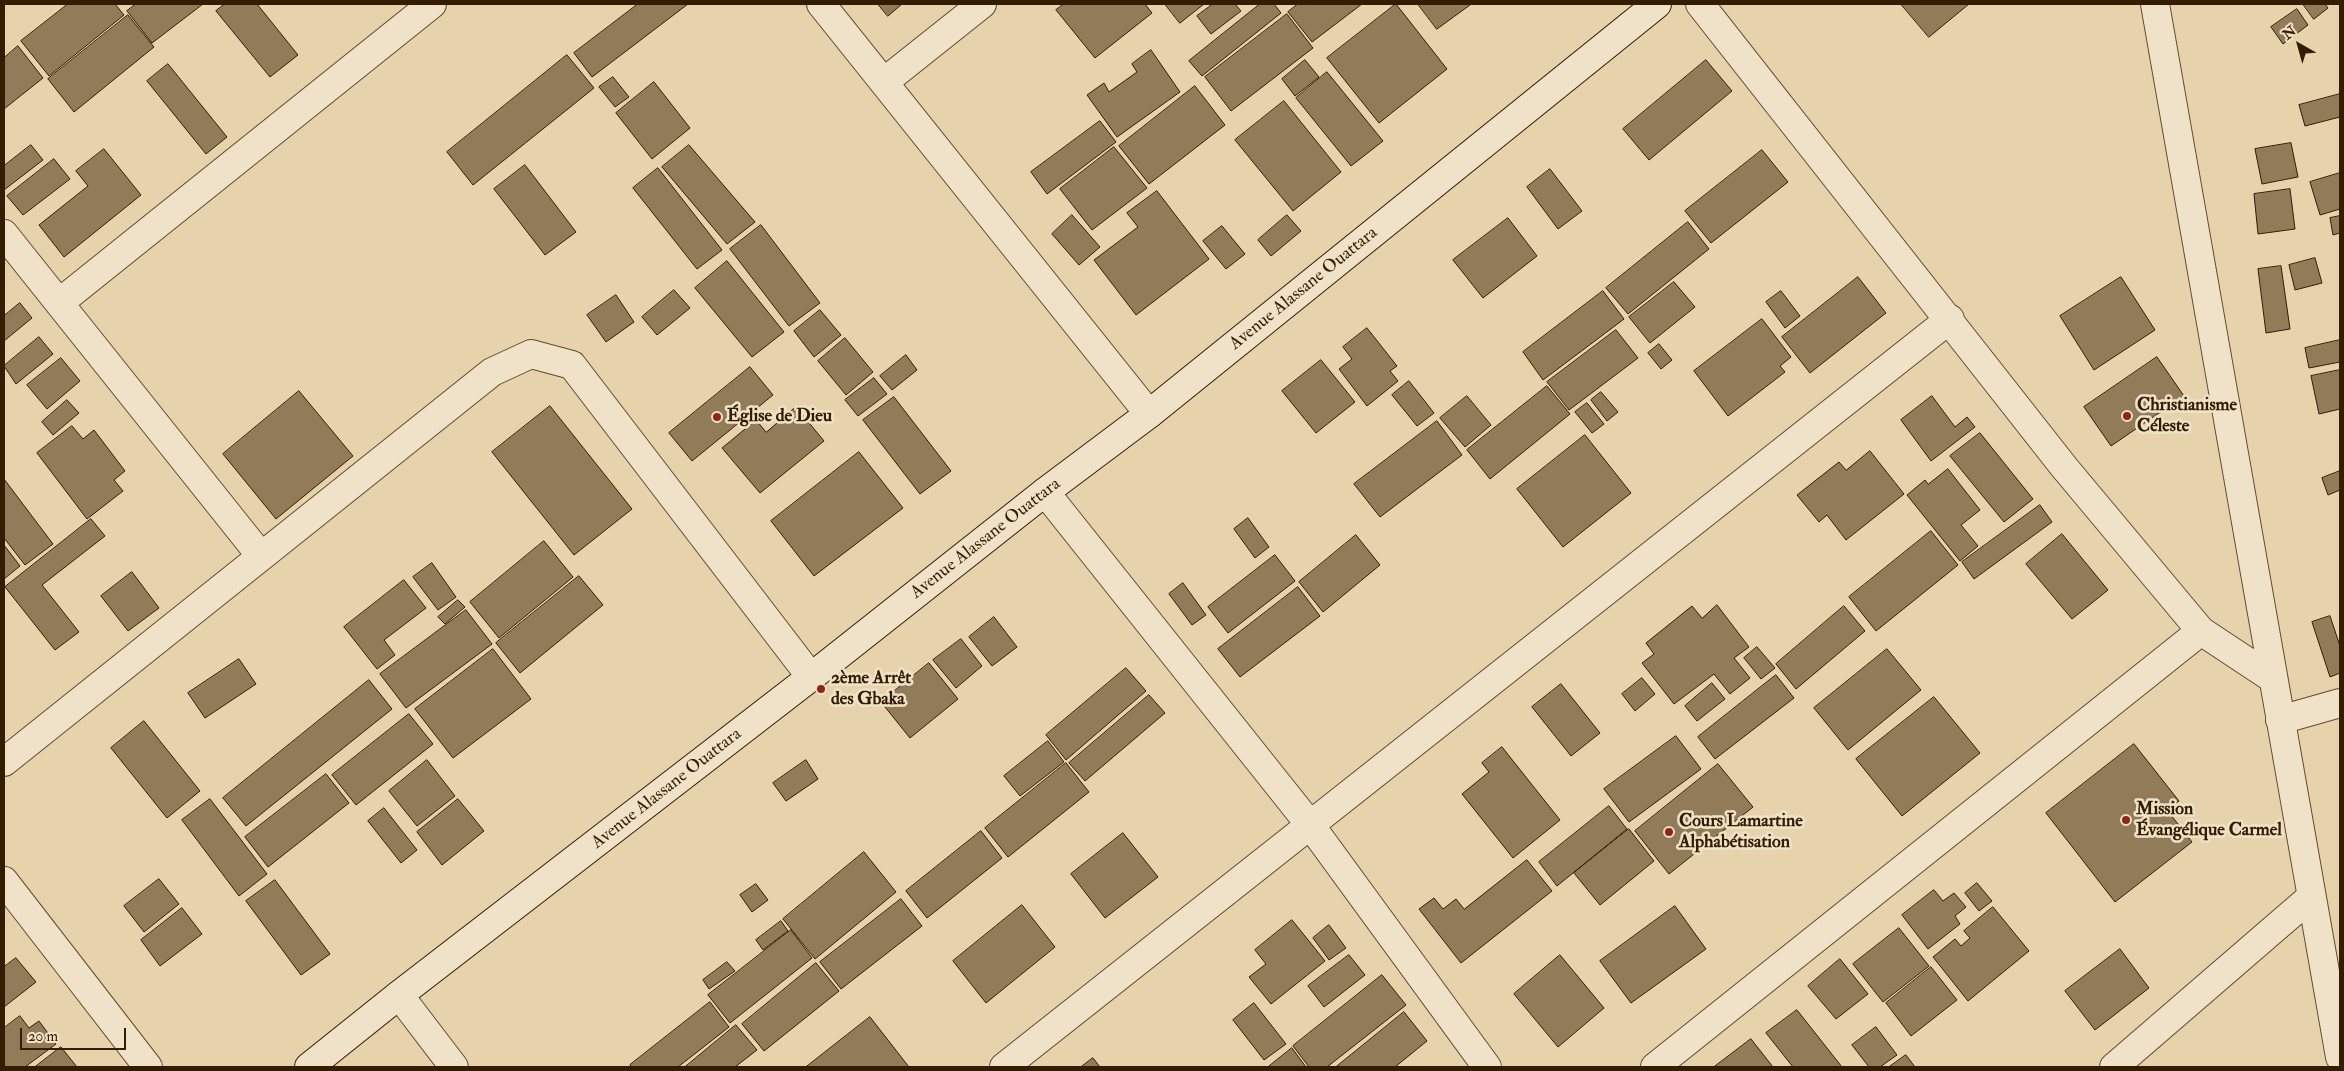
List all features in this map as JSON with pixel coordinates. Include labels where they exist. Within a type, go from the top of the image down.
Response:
[{"type":"street","points":[[59,302],[432,4]]},
{"type":"street","points":[[821,4],[1149,414]]},
{"type":"street","points":[[884,82],[982,4]]},
{"type":"street","name":"Avenue Alassane Ouattara","points":[[309,1067],[399,995],[811,677],[1045,492],[1149,414],[1657,4]]},
{"type":"street","points":[[1700,4],[1950,319],[2064,467],[2202,631],[2272,678]]},
{"type":"street","points":[[2155,4],[2340,1057]]},
{"type":"street","points":[[4,234],[261,556]]},
{"type":"street","points":[[1004,1067],[1950,319]]},
{"type":"street","points":[[4,762],[492,372],[531,354],[572,365],[811,677]]},
{"type":"street","points":[[1045,492],[1311,826],[1487,1067]]},
{"type":"street","points":[[1655,1067],[2202,631]]},
{"type":"street","points":[[2280,720],[2340,703]]},
{"type":"street","points":[[4,882],[148,1067]]},
{"type":"street","points":[[2114,1067],[2311,897]]},
{"type":"street","points":[[399,995],[454,1067]]},
{"type":"building","points":[[68,4],[115,4],[124,15],[49,76],[21,41]]},
{"type":"building","points":[[136,4],[203,4],[152,43],[127,11]]},
{"type":"building","points":[[225,4],[257,4],[298,55],[270,77],[216,11]]},
{"type":"building","points":[[638,4],[688,4],[592,77],[574,53]]},
{"type":"building","points":[[878,4],[902,4],[888,16]]},
{"type":"building","points":[[1064,4],[1145,4],[1152,13],[1095,58],[1056,10]]},
{"type":"building","points":[[1165,4],[1204,4],[1180,23]]},
{"type":"building","points":[[1213,4],[1235,4],[1241,11],[1211,34],[1197,16]]},
{"type":"building","points":[[1260,4],[1274,4],[1281,13],[1202,76],[1189,61]]},
{"type":"building","points":[[1298,4],[1362,4],[1312,42],[1288,12]]},
{"type":"building","points":[[1396,4],[1447,69],[1379,123],[1327,58]]},
{"type":"building","points":[[1418,4],[1469,4],[1470,5],[1437,29]]},
{"type":"building","points":[[1901,4],[1969,4],[1929,37]]},
{"type":"building","points":[[2303,4],[2325,4],[2328,8],[2314,19]]},
{"type":"building","points":[[2297,9],[2308,25],[2283,44],[2271,27]]},
{"type":"building","points":[[1287,14],[1313,48],[1231,111],[1205,77]]},
{"type":"building","points":[[128,15],[154,47],[74,112],[48,79]]},
{"type":"building","points":[[18,46],[43,78],[4,109],[4,58]]},
{"type":"building","points":[[1151,50],[1180,92],[1117,137],[1087,95],[1104,83],[1109,92],[1137,72],[1132,64]]},
{"type":"building","points":[[567,55],[594,88],[473,185],[447,152]]},
{"type":"building","points":[[1305,60],[1319,77],[1295,96],[1282,79]]},
{"type":"building","points":[[1706,60],[1732,91],[1649,160],[1623,129]]},
{"type":"building","points":[[168,64],[227,137],[206,154],[147,81]]},
{"type":"building","points":[[1327,72],[1383,141],[1351,166],[1296,98]]},
{"type":"building","points":[[613,77],[629,97],[615,107],[599,87]]},
{"type":"building","points":[[654,82],[690,128],[652,159],[616,113]]},
{"type":"building","points":[[1195,86],[1225,125],[1149,184],[1119,146]]},
{"type":"building","points":[[2340,94],[2340,117],[2305,126],[2299,105]]},
{"type":"building","points":[[1284,101],[1341,172],[1293,211],[1235,140]]},
{"type":"building","points":[[1100,121],[1116,142],[1047,194],[1031,172]]},
{"type":"building","points":[[2291,143],[2298,177],[2262,184],[2255,149]]},
{"type":"building","points":[[31,145],[43,160],[4,190],[4,166]]},
{"type":"building","points":[[689,145],[755,222],[727,244],[662,167]]},
{"type":"building","points":[[1114,147],[1147,188],[1092,230],[1060,189]]},
{"type":"building","points":[[104,149],[141,195],[64,257],[39,225],[88,186],[76,171]]},
{"type":"building","points":[[1762,150],[1788,182],[1711,243],[1685,211]]},
{"type":"building","points":[[54,159],[70,179],[23,215],[7,196]]},
{"type":"building","points":[[525,165],[576,232],[545,255],[494,189]]},
{"type":"building","points":[[658,168],[722,250],[697,269],[633,188]]},
{"type":"building","points":[[1550,169],[1582,211],[1558,229],[1527,187]]},
{"type":"building","points":[[2340,173],[2340,209],[2320,215],[2310,182]]},
{"type":"building","points":[[2290,189],[2295,229],[2258,234],[2254,194]]},
{"type":"building","points":[[1157,191],[1209,259],[1136,315],[1094,260],[1138,227],[1127,213]]},
{"type":"building","points":[[1072,215],[1100,247],[1079,265],[1052,234]]},
{"type":"building","points":[[1287,215],[1301,231],[1271,256],[1258,240]]},
{"type":"building","points":[[2340,216],[2340,233],[2333,235],[2330,218]]},
{"type":"building","points":[[1508,218],[1537,256],[1483,298],[1453,260]]},
{"type":"building","points":[[1688,222],[1709,249],[1628,314],[1606,288]]},
{"type":"building","points":[[761,225],[820,303],[789,326],[730,249]]},
{"type":"building","points":[[1222,226],[1245,254],[1226,269],[1203,241]]},
{"type":"building","points":[[2315,258],[2322,283],[2295,290],[2289,265]]},
{"type":"building","points":[[727,261],[784,332],[752,357],[695,288]]},
{"type":"building","points":[[2281,266],[2290,329],[2266,333],[2258,269]]},
{"type":"building","points":[[1858,277],[1886,313],[1810,373],[1782,337]]},
{"type":"building","points":[[2121,277],[2155,330],[2094,370],[2060,316]]},
{"type":"building","points":[[1674,282],[1695,307],[1650,343],[1629,317]]},
{"type":"building","points":[[674,290],[690,308],[657,335],[642,317]]},
{"type":"building","points":[[1603,291],[1624,319],[1543,380],[1523,352]]},
{"type":"building","points":[[1781,291],[1800,316],[1785,328],[1766,302]]},
{"type":"building","points":[[616,295],[634,322],[606,342],[587,315]]},
{"type":"building","points":[[20,303],[32,318],[4,341],[4,316]]},
{"type":"building","points":[[820,310],[841,335],[814,357],[794,331]]},
{"type":"building","points":[[1762,319],[1791,357],[1780,366],[1785,372],[1728,416],[1694,371]]},
{"type":"building","points":[[1367,328],[1397,366],[1390,371],[1398,381],[1367,406],[1339,369],[1352,359],[1343,347]]},
{"type":"building","points":[[1616,330],[1638,358],[1569,410],[1547,382]]},
{"type":"building","points":[[39,337],[53,354],[16,384],[4,366]]},
{"type":"building","points":[[845,338],[873,372],[846,395],[818,361]]},
{"type":"building","points":[[2340,340],[2340,362],[2309,368],[2305,348]]},
{"type":"building","points":[[1659,344],[1672,360],[1661,369],[1648,353]]},
{"type":"building","points":[[906,355],[917,370],[892,390],[880,376]]},
{"type":"building","points":[[2157,357],[2184,396],[2111,446],[2084,407]]},
{"type":"building","points":[[61,358],[80,381],[47,409],[27,385]]},
{"type":"building","points":[[1321,360],[1355,402],[1316,433],[1282,391]]},
{"type":"building","points":[[750,367],[773,395],[692,461],[669,433]]},
{"type":"building","points":[[2340,370],[2340,409],[2319,414],[2311,376]]},
{"type":"building","points":[[874,378],[887,394],[858,416],[845,400]]},
{"type":"building","points":[[1409,381],[1434,413],[1417,426],[1392,395]]},
{"type":"building","points":[[1547,386],[1570,414],[1490,479],[1467,450]]},
{"type":"building","points":[[299,391],[353,456],[276,519],[223,454]]},
{"type":"building","points":[[1601,392],[1618,412],[1607,421],[1591,400]]},
{"type":"building","points":[[1467,396],[1491,425],[1465,447],[1440,418]]},
{"type":"building","points":[[1932,396],[1955,427],[1967,417],[1975,427],[1931,461],[1901,420]]},
{"type":"building","points":[[894,397],[951,471],[920,494],[863,420]]},
{"type":"building","points":[[67,400],[79,413],[53,435],[42,422]]},
{"type":"building","points":[[1587,403],[1604,424],[1592,433],[1575,412]]},
{"type":"building","points":[[550,406],[632,509],[574,555],[492,452]]},
{"type":"building","points":[[796,407],[824,441],[760,493],[722,448],[756,420],[766,432]]},
{"type":"building","points":[[1437,421],[1462,455],[1380,517],[1354,484]]},
{"type":"building","points":[[72,426],[83,439],[94,430],[125,471],[114,480],[123,491],[87,519],[37,453]]},
{"type":"building","points":[[1980,433],[2033,499],[2004,522],[1950,456]]},
{"type":"building","points":[[1585,435],[1631,493],[1563,547],[1517,489]]},
{"type":"building","points":[[1870,451],[1904,494],[1846,540],[1827,515],[1819,522],[1797,495],[1839,462],[1846,470]]},
{"type":"building","points":[[859,452],[903,508],[814,576],[771,521]]},
{"type":"building","points":[[1948,469],[1980,510],[1961,525],[1978,546],[1960,561],[1907,495],[1925,480],[1928,484]]},
{"type":"building","points":[[2340,471],[2340,490],[2328,495],[2322,478]]},
{"type":"building","points":[[4,479],[53,544],[25,565],[4,538]]},
{"type":"building","points":[[2040,505],[2052,522],[1974,579],[1962,562]]},
{"type":"building","points":[[1248,518],[1269,547],[1255,558],[1234,529]]},
{"type":"building","points":[[91,519],[105,536],[42,585],[79,632],[55,650],[5,587]]},
{"type":"building","points":[[1931,531],[1958,565],[1876,631],[1849,597]]},
{"type":"building","points":[[2062,534],[2108,590],[2072,619],[2026,564]]},
{"type":"building","points":[[1356,535],[1380,565],[1323,612],[1299,582]]},
{"type":"building","points":[[544,541],[573,577],[499,638],[470,602]]},
{"type":"building","points":[[4,545],[20,566],[4,579]]},
{"type":"building","points":[[1275,555],[1295,581],[1228,633],[1208,607]]},
{"type":"building","points":[[432,563],[456,597],[438,610],[413,577]]},
{"type":"building","points":[[132,572],[159,608],[128,631],[101,596]]},
{"type":"building","points":[[579,576],[603,605],[520,673],[496,643]]},
{"type":"building","points":[[404,580],[426,608],[384,640],[395,655],[377,669],[344,627]]},
{"type":"building","points":[[1183,583],[1206,615],[1192,625],[1169,594]]},
{"type":"building","points":[[1298,587],[1320,616],[1240,677],[1218,649]]},
{"type":"building","points":[[458,600],[465,607],[445,624],[438,617]]},
{"type":"building","points":[[1717,605],[1749,647],[1734,658],[1750,678],[1730,694],[1714,674],[1674,704],[1642,663],[1654,654],[1646,643],[1692,606],[1702,618]]},
{"type":"building","points":[[1844,606],[1865,631],[1796,689],[1776,664]]},
{"type":"building","points":[[466,610],[492,644],[406,708],[380,674]]},
{"type":"building","points":[[2330,616],[2340,646],[2340,673],[2330,677],[2312,622]]},
{"type":"building","points":[[994,617],[1017,647],[992,666],[969,637]]},
{"type":"building","points":[[961,639],[982,666],[956,688],[933,660]]},
{"type":"building","points":[[1757,647],[1775,668],[1761,679],[1744,658]]},
{"type":"building","points":[[493,649],[531,699],[453,758],[415,709]]},
{"type":"building","points":[[1887,649],[1921,690],[1848,750],[1814,708]]},
{"type":"building","points":[[239,659],[256,684],[205,718],[188,693]]},
{"type":"building","points":[[929,663],[958,699],[910,738],[881,702]]},
{"type":"building","points":[[1126,668],[1146,691],[1066,760],[1046,735]]},
{"type":"building","points":[[1776,675],[1794,698],[1715,759],[1698,737]]},
{"type":"building","points":[[1642,678],[1655,694],[1635,711],[1622,694]]},
{"type":"building","points":[[369,680],[392,709],[246,826],[223,798]]},
{"type":"building","points":[[1712,683],[1725,699],[1697,721],[1685,706]]},
{"type":"building","points":[[1561,684],[1600,733],[1571,756],[1532,707]]},
{"type":"building","points":[[1149,695],[1165,713],[1085,781],[1069,763]]},
{"type":"building","points":[[1934,697],[1980,753],[1902,816],[1856,759]]},
{"type":"building","points":[[409,714],[433,744],[356,805],[332,775]]},
{"type":"building","points":[[144,721],[200,791],[167,818],[111,748]]},
{"type":"building","points":[[1676,736],[1701,769],[1629,822],[1604,789]]},
{"type":"building","points":[[1048,741],[1064,762],[1020,796],[1004,776]]},
{"type":"building","points":[[2134,744],[2179,801],[2167,810],[2192,842],[2115,902],[2046,813]]},
{"type":"building","points":[[1502,747],[1560,820],[1513,858],[1462,794],[1489,772],[1482,763]]},
{"type":"building","points":[[427,760],[455,796],[417,826],[389,791]]},
{"type":"building","points":[[806,760],[818,779],[786,801],[773,783]]},
{"type":"building","points":[[1066,763],[1089,792],[1008,857],[985,828]]},
{"type":"building","points":[[1718,764],[1753,807],[1669,874],[1635,831]]},
{"type":"building","points":[[326,774],[349,803],[268,867],[245,837]]},
{"type":"building","points":[[210,799],[267,874],[239,896],[182,820]]},
{"type":"building","points":[[458,799],[484,831],[442,865],[417,832]]},
{"type":"building","points":[[1609,806],[1627,829],[1557,886],[1539,862]]},
{"type":"building","points":[[384,808],[417,850],[401,863],[368,821]]},
{"type":"building","points":[[1629,829],[1654,861],[1600,905],[1574,873]]},
{"type":"building","points":[[981,831],[1002,858],[927,918],[906,891]]},
{"type":"building","points":[[1123,833],[1158,877],[1105,918],[1071,874]]},
{"type":"building","points":[[864,852],[896,892],[815,959],[783,919]]},
{"type":"building","points":[[1527,860],[1552,891],[1461,963],[1419,909],[1434,898],[1443,909],[1456,899],[1464,909]]},
{"type":"building","points":[[159,879],[179,904],[144,932],[124,906]]},
{"type":"building","points":[[275,880],[330,954],[301,975],[246,901]]},
{"type":"building","points":[[1977,883],[1992,901],[1979,911],[1965,893]]},
{"type":"building","points":[[756,884],[768,900],[752,912],[740,895]]},
{"type":"building","points":[[1934,890],[1943,901],[1954,893],[1966,907],[1955,916],[1960,924],[1928,949],[1902,915]]},
{"type":"building","points":[[901,899],[922,926],[841,989],[820,962]]},
{"type":"building","points":[[1022,905],[1055,947],[986,1003],[953,961]]},
{"type":"building","points":[[1675,906],[1706,949],[1631,1003],[1600,961]]},
{"type":"building","points":[[1993,907],[2029,951],[1968,1001],[1933,957],[1955,939],[1961,946],[1970,938],[1964,931]]},
{"type":"building","points":[[182,908],[202,934],[160,966],[141,940]]},
{"type":"building","points":[[1292,920],[1325,961],[1271,1004],[1249,977],[1266,964],[1255,950]]},
{"type":"building","points":[[781,921],[788,931],[763,950],[756,940]]},
{"type":"building","points":[[1329,925],[1346,948],[1329,960],[1313,938]]},
{"type":"building","points":[[1899,928],[1929,966],[1883,1002],[1853,964]]},
{"type":"building","points":[[791,930],[812,958],[730,1023],[708,995]]},
{"type":"building","points":[[2120,949],[2149,988],[2095,1030],[2065,991]]},
{"type":"building","points":[[1349,955],[1365,975],[1324,1007],[1308,986]]},
{"type":"building","points":[[1560,955],[1604,1008],[1558,1047],[1514,994]]},
{"type":"building","points":[[16,958],[36,982],[4,1007],[4,967]]},
{"type":"building","points":[[1840,959],[1868,994],[1836,1019],[1808,986]]},
{"type":"building","points":[[727,962],[735,971],[709,989],[703,980]]},
{"type":"building","points":[[816,963],[839,991],[764,1051],[742,1024]]},
{"type":"building","points":[[1931,967],[1957,1000],[1911,1036],[1886,1003]]},
{"type":"building","points":[[1382,975],[1406,1005],[1327,1067],[1309,1067],[1293,1046]]},
{"type":"building","points":[[710,1002],[729,1027],[678,1067],[632,1067],[630,1065]]},
{"type":"building","points":[[1254,1003],[1286,1044],[1264,1060],[1233,1020]]},
{"type":"building","points":[[1797,1010],[1842,1067],[1793,1067],[1766,1033]]},
{"type":"building","points":[[1404,1012],[1427,1041],[1395,1067],[1336,1067]]},
{"type":"building","points":[[20,1016],[29,1028],[39,1021],[56,1044],[25,1067],[4,1067],[4,1028]]},
{"type":"building","points":[[870,1017],[909,1067],[806,1067]]},
{"type":"building","points":[[736,1025],[757,1050],[735,1067],[685,1067]]},
{"type":"building","points":[[1876,1027],[1897,1055],[1880,1067],[1869,1067],[1852,1045]]},
{"type":"building","points":[[1751,1039],[1773,1067],[1714,1067]]},
{"type":"building","points":[[61,1047],[77,1067],[35,1067]]},
{"type":"building","points":[[1292,1048],[1306,1067],[1268,1067]]},
{"type":"building","points":[[1906,1055],[1915,1067],[1889,1067]]},
{"type":"building","points":[[1093,1058],[1100,1067],[1081,1067]]},
{"type":"place","name":"Christianisme Céleste","points":[[2127,416]]},
{"type":"place","name":"Église de Dieu","points":[[717,417]]},
{"type":"place","name":"2ème Arrêt des Gbaka","points":[[821,689]]},
{"type":"place","name":"Mission Évangélique Carmel","points":[[2126,820]]},
{"type":"place","name":"Cours Lamartine Alphabétisation","points":[[1669,832]]}]
